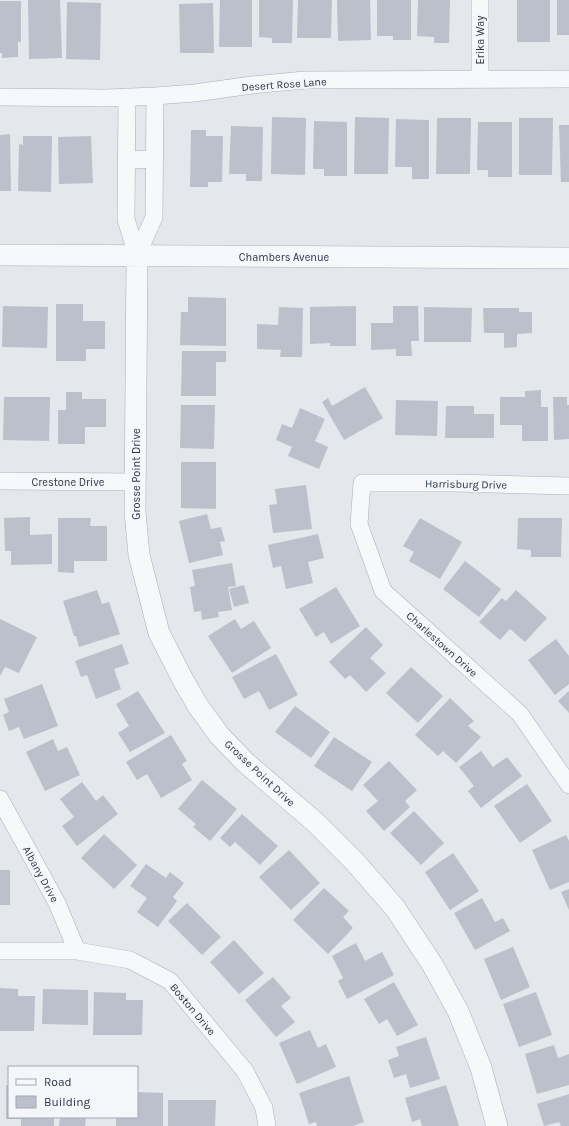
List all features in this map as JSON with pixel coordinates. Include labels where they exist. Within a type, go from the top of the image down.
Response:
[{"type":"street","name":"Erika Way","points":[[480,0],[480,79]]},
{"type":"street","name":"Desert Rose Lane","points":[[0,97],[155,96],[196,93],[252,85],[306,80],[569,79]]},
{"type":"street","points":[[137,256],[154,217],[155,96]]},
{"type":"street","points":[[127,97],[126,219],[137,256]]},
{"type":"street","points":[[126,160],[154,159]]},
{"type":"street","name":"Chambers Avenue","points":[[0,255],[569,258]]},
{"type":"street","name":"Grosse Point Drive","points":[[137,256],[135,512],[139,555],[151,608],[159,633],[198,706],[219,735],[246,763],[315,822],[355,862],[395,908],[432,964],[458,1011],[481,1068],[497,1126]]},
{"type":"street","name":"Crestone Drive","points":[[0,481],[135,482]]},
{"type":"street","name":"Harrisburg Drive","points":[[362,483],[569,486]]},
{"type":"street","name":"Charlestown Drive","points":[[362,483],[359,524],[383,591],[520,714],[569,785]]},
{"type":"street","name":"Albany Drive","points":[[0,799],[57,903],[78,951]]},
{"type":"street","name":"Boston Drive","points":[[0,950],[78,951],[130,960],[170,981],[245,1071],[264,1108],[267,1126]]},
{"type":"building","points":[[28,0],[60,0],[62,58],[29,59]]},
{"type":"building","points":[[220,0],[252,0],[252,47],[219,47]]},
{"type":"building","points":[[259,0],[293,0],[292,43],[272,43],[272,38],[259,37]]},
{"type":"building","points":[[298,0],[332,0],[331,38],[297,38]]},
{"type":"building","points":[[337,0],[370,0],[371,40],[338,41]]},
{"type":"building","points":[[377,0],[411,0],[411,40],[393,40],[393,36],[377,36]]},
{"type":"building","points":[[418,0],[450,0],[449,43],[434,43],[434,37],[417,36]]},
{"type":"building","points":[[517,0],[550,0],[550,42],[517,42]]},
{"type":"building","points":[[557,0],[569,0],[569,35],[557,35]]},
{"type":"building","points":[[0,1],[21,1],[21,42],[18,42],[18,57],[2,58],[2,53],[0,53]]},
{"type":"building","points":[[67,2],[101,3],[100,60],[66,59]]},
{"type":"building","points":[[213,3],[214,53],[180,53],[179,4]]},
{"type":"building","points":[[272,117],[306,118],[305,175],[271,174]]},
{"type":"building","points":[[355,117],[389,118],[388,174],[354,174]]},
{"type":"building","points":[[437,118],[471,118],[470,174],[436,174]]},
{"type":"building","points":[[519,118],[553,118],[552,175],[519,175]]},
{"type":"building","points":[[396,119],[429,120],[429,179],[412,179],[412,167],[395,167]]},
{"type":"building","points":[[314,121],[347,122],[347,176],[324,176],[324,169],[313,169]]},
{"type":"building","points":[[478,122],[512,122],[512,177],[488,177],[488,170],[477,170]]},
{"type":"building","points":[[559,125],[569,125],[569,182],[561,182]]},
{"type":"building","points":[[231,126],[263,127],[262,181],[246,181],[246,174],[229,174]]},
{"type":"building","points":[[191,130],[206,130],[206,136],[223,136],[222,182],[208,182],[208,187],[190,187]]},
{"type":"building","points":[[10,134],[11,191],[0,191],[0,135]]},
{"type":"building","points":[[23,136],[52,136],[51,192],[18,191],[19,144],[23,145]]},
{"type":"building","points":[[91,136],[93,183],[59,184],[58,137]]},
{"type":"building","points":[[188,297],[226,298],[226,346],[180,345],[181,312],[188,312]]},
{"type":"building","points":[[56,304],[83,304],[83,321],[105,321],[105,349],[86,349],[86,361],[56,361]]},
{"type":"building","points":[[3,306],[48,307],[47,348],[2,347]]},
{"type":"building","points":[[356,306],[356,346],[330,346],[330,343],[310,344],[310,307]]},
{"type":"building","points":[[393,306],[418,306],[419,341],[411,341],[412,356],[396,356],[396,349],[371,350],[371,323],[393,323]]},
{"type":"building","points":[[279,307],[303,308],[302,357],[280,357],[281,350],[257,349],[257,324],[278,325]]},
{"type":"building","points":[[424,307],[472,308],[471,342],[424,342]]},
{"type":"building","points":[[483,308],[519,308],[519,312],[532,312],[532,333],[517,334],[517,347],[504,348],[504,333],[484,333]]},
{"type":"building","points":[[182,351],[226,351],[226,362],[216,362],[216,396],[181,396]]},
{"type":"building","points":[[365,387],[383,418],[344,440],[322,402],[328,398],[332,406]]},
{"type":"building","points":[[541,390],[541,407],[548,407],[548,441],[522,441],[522,425],[500,425],[500,397],[525,397],[525,391]]},
{"type":"building","points":[[66,392],[82,392],[82,399],[106,399],[106,427],[85,427],[85,444],[58,444],[58,410],[66,410]]},
{"type":"building","points":[[4,397],[50,397],[49,441],[3,440]]},
{"type":"building","points":[[553,397],[567,397],[567,405],[569,405],[569,439],[554,440]]},
{"type":"building","points":[[396,400],[438,401],[437,436],[395,435]]},
{"type":"building","points":[[181,405],[215,405],[214,449],[180,448]]},
{"type":"building","points":[[446,406],[474,406],[474,414],[494,414],[494,438],[445,438]]},
{"type":"building","points":[[300,408],[325,419],[315,441],[328,447],[319,469],[288,456],[292,447],[276,440],[282,424],[292,428]]},
{"type":"building","points":[[181,462],[216,462],[216,509],[181,508]]},
{"type":"building","points":[[306,485],[312,529],[273,533],[269,505],[277,504],[275,489]]},
{"type":"building","points":[[207,514],[211,529],[221,527],[225,541],[220,542],[223,555],[189,563],[179,521]]},
{"type":"building","points":[[30,517],[30,535],[52,534],[52,564],[11,565],[11,551],[5,551],[4,518]]},
{"type":"building","points":[[58,518],[91,518],[90,526],[107,526],[107,561],[74,561],[74,573],[58,572]]},
{"type":"building","points":[[420,518],[462,542],[440,579],[409,561],[414,552],[403,546]]},
{"type":"building","points":[[518,518],[562,518],[561,557],[531,557],[531,550],[517,549]]},
{"type":"building","points":[[318,534],[324,558],[308,562],[313,583],[286,589],[281,566],[273,568],[268,545]]},
{"type":"building","points":[[465,561],[501,589],[479,617],[443,589]]},
{"type":"building","points":[[232,563],[236,586],[228,587],[232,610],[218,612],[219,617],[202,620],[201,611],[194,612],[190,587],[195,586],[192,570]]},
{"type":"building","points":[[244,585],[249,603],[234,607],[229,589]]},
{"type":"building","points":[[336,587],[360,626],[331,644],[324,632],[316,637],[299,609]]},
{"type":"building","points":[[97,590],[102,604],[109,602],[120,634],[79,647],[63,601]]},
{"type":"building","points":[[516,590],[547,618],[525,642],[510,629],[500,640],[479,622],[502,598],[506,601]]},
{"type":"building","points":[[0,619],[37,637],[19,673],[5,667],[0,676]]},
{"type":"building","points":[[235,619],[241,629],[254,621],[271,648],[232,673],[208,636]]},
{"type":"building","points":[[366,627],[383,645],[370,658],[386,673],[366,692],[350,675],[345,679],[329,662]]},
{"type":"building","points":[[556,639],[569,656],[569,684],[555,695],[528,660]]},
{"type":"building","points":[[122,644],[129,664],[114,669],[121,689],[96,699],[87,675],[81,677],[75,661]]},
{"type":"building","points":[[276,654],[298,695],[269,710],[259,691],[244,699],[232,677]]},
{"type":"building","points":[[411,667],[443,696],[418,723],[386,693]]},
{"type":"building","points":[[42,684],[58,726],[24,739],[19,727],[9,731],[3,715],[9,712],[4,699]]},
{"type":"building","points":[[138,691],[165,733],[130,752],[118,733],[129,726],[116,704]]},
{"type":"building","points":[[569,691],[569,713],[558,701]]},
{"type":"building","points":[[450,698],[474,721],[468,726],[481,737],[456,763],[443,751],[438,756],[415,735]]},
{"type":"building","points":[[295,706],[330,732],[311,758],[275,732]]},
{"type":"building","points":[[171,735],[187,761],[182,764],[192,780],[161,798],[147,774],[137,780],[126,762]]},
{"type":"building","points":[[334,737],[372,762],[352,791],[314,766]]},
{"type":"building","points":[[53,739],[58,751],[67,747],[80,775],[45,791],[26,752]]},
{"type":"building","points":[[481,751],[493,767],[507,757],[522,776],[481,808],[468,791],[474,786],[459,767]]},
{"type":"building","points":[[389,761],[417,790],[405,801],[410,807],[384,831],[366,811],[378,801],[363,785]]},
{"type":"building","points":[[202,780],[237,809],[210,841],[193,827],[196,824],[178,809]]},
{"type":"building","points":[[82,782],[96,801],[103,795],[118,814],[77,846],[62,826],[74,817],[60,799]]},
{"type":"building","points":[[527,784],[552,821],[520,843],[494,806]]},
{"type":"building","points":[[414,811],[444,843],[421,865],[390,833]]},
{"type":"building","points":[[242,814],[278,846],[260,865],[235,842],[230,847],[220,838]]},
{"type":"building","points":[[104,834],[137,865],[114,889],[81,858]]},
{"type":"building","points":[[566,835],[569,841],[569,882],[550,890],[532,850]]},
{"type":"building","points":[[289,850],[320,883],[291,910],[259,877]]},
{"type":"building","points":[[453,853],[479,891],[450,910],[425,872]]},
{"type":"building","points":[[146,864],[166,878],[170,872],[184,883],[173,897],[177,901],[158,927],[137,912],[147,898],[130,886]]},
{"type":"building","points":[[0,870],[10,870],[10,905],[0,905]]},
{"type":"building","points":[[324,888],[349,911],[343,917],[353,928],[328,954],[293,920]]},
{"type":"building","points":[[569,889],[569,910],[561,892]]},
{"type":"building","points":[[482,898],[495,922],[503,918],[510,931],[475,950],[454,913]]},
{"type":"building","points":[[187,903],[221,937],[202,955],[168,921]]},
{"type":"building","points":[[234,940],[264,973],[239,994],[210,962]]},
{"type":"building","points":[[356,943],[365,961],[382,952],[394,975],[347,999],[338,981],[343,978],[332,956]]},
{"type":"building","points":[[513,947],[530,987],[501,1000],[484,959]]},
{"type":"building","points":[[273,977],[291,998],[281,1006],[295,1022],[276,1037],[245,1000]]},
{"type":"building","points":[[394,982],[418,1025],[397,1036],[387,1019],[379,1024],[364,999]]},
{"type":"building","points":[[0,988],[18,989],[18,996],[35,996],[34,1031],[0,1031]]},
{"type":"building","points":[[43,989],[88,990],[88,1025],[42,1024]]},
{"type":"building","points":[[94,992],[126,993],[126,1000],[143,1000],[142,1035],[93,1035]]},
{"type":"building","points":[[536,992],[552,1035],[519,1047],[503,1004]]},
{"type":"building","points":[[310,1030],[318,1048],[326,1044],[336,1067],[297,1084],[279,1043]]},
{"type":"building","points":[[426,1037],[440,1079],[410,1088],[406,1074],[394,1078],[388,1060],[399,1056],[396,1047]]},
{"type":"building","points":[[554,1045],[558,1058],[569,1054],[569,1085],[537,1094],[525,1054]]},
{"type":"building","points":[[349,1076],[364,1122],[353,1126],[317,1126],[316,1122],[309,1124],[299,1093]]},
{"type":"building","points":[[6,1085],[8,1085],[8,1118],[54,1118],[54,1126],[21,1126],[21,1119],[6,1119]]},
{"type":"building","points":[[446,1085],[459,1126],[422,1126],[420,1119],[412,1122],[405,1098]]},
{"type":"building","points":[[138,1092],[163,1093],[163,1126],[116,1126],[116,1118],[138,1118]]},
{"type":"building","points":[[569,1094],[569,1126],[561,1126],[559,1122],[544,1126],[537,1104]]},
{"type":"building","points":[[168,1100],[216,1100],[215,1126],[168,1126]]},
{"type":"building","points":[[60,1118],[86,1118],[85,1126],[59,1126]]}]
